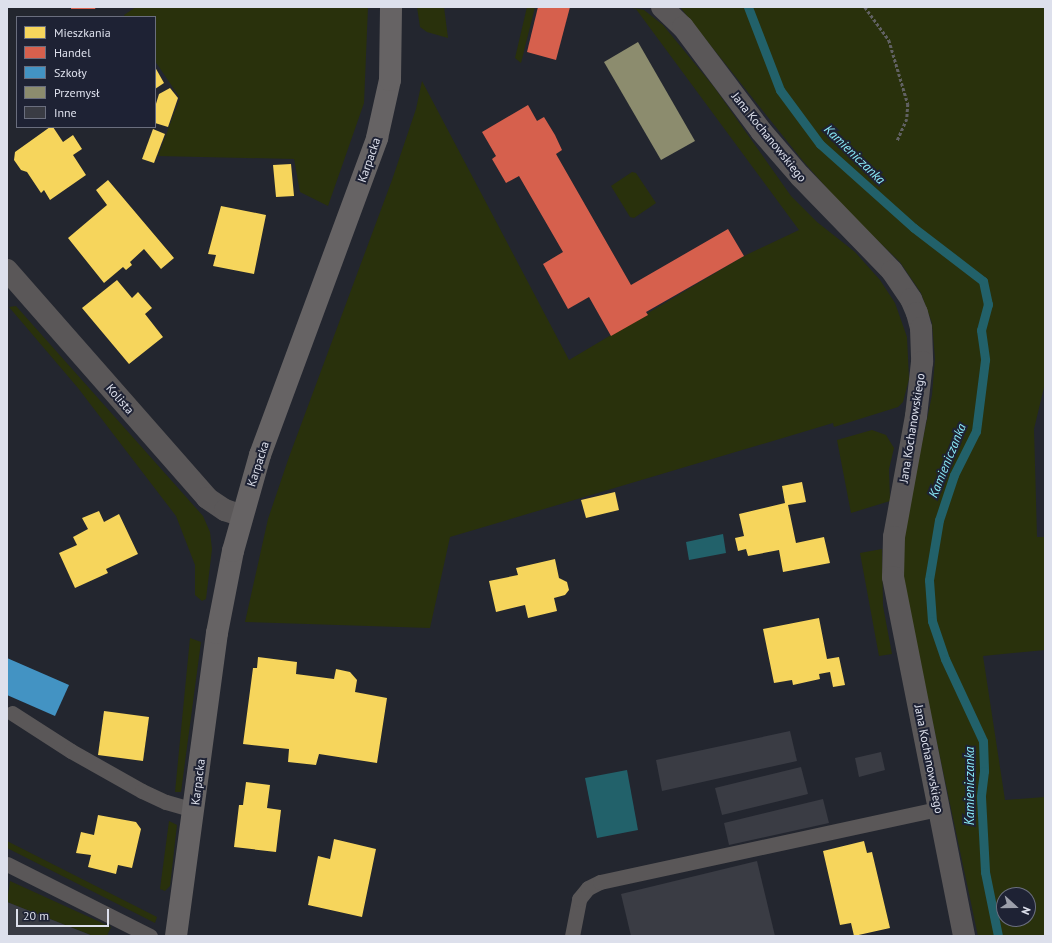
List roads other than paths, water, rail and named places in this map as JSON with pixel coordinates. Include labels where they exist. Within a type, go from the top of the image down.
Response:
[{"type":"street","name":"Karpacka","points":[[176,936],[194,810],[216,633],[242,516],[260,455],[377,138],[390,80],[391,7]]},
{"type":"street","name":"Jana Kochanowskiego","points":[[662,7],[683,27],[761,131],[791,165],[892,271],[911,299],[917,313],[921,328],[922,362],[892,556],[893,577],[964,936]]},
{"type":"street","name":"Kolista","points":[[7,270],[207,498],[225,510],[242,516]]},
{"type":"lane","points":[[12,713],[71,751],[142,791],[166,802],[194,810]]},
{"type":"lane","points":[[572,936],[579,899],[588,888],[600,882],[939,809]]},
{"type":"lane","points":[[7,864],[150,936]]},
{"type":"water","points":[[723,534],[726,553],[689,560],[686,542]]},
{"type":"water","points":[[627,770],[638,830],[597,838],[585,778]]},
{"type":"waterway","name":"Kamieniczanka","points":[[748,7],[780,90],[820,144],[914,228],[983,281],[988,304],[981,330],[985,360],[976,431],[954,475],[939,520],[929,580],[932,621],[945,659],[983,741],[984,771],[981,797],[985,872],[998,936]]}]
